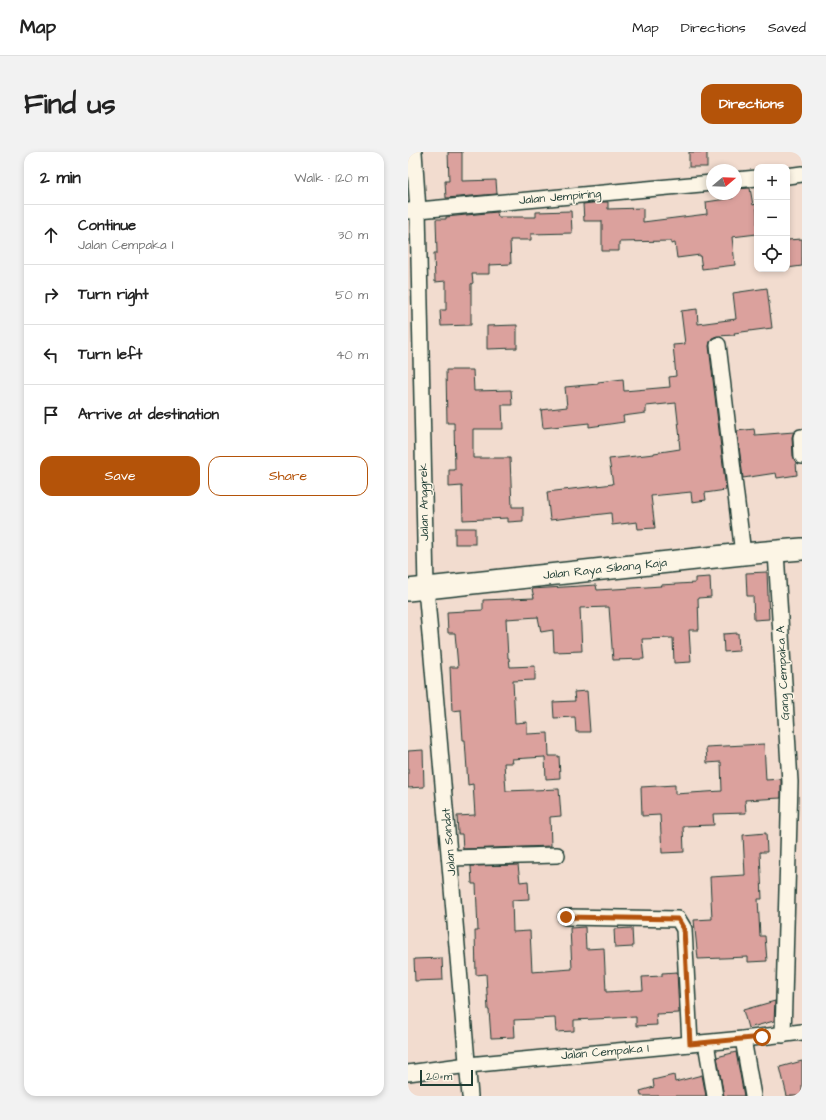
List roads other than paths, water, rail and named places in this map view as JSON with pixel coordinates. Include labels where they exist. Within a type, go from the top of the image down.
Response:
[{"type":"main road","name":"Jalan Raya Sibang Kaja","points":[[417,589],[802,549]]},
{"type":"street","name":"Jalan Anggrek","points":[[414,152],[413,211],[417,589]]},
{"type":"street","points":[[790,176],[802,174]]},
{"type":"street","points":[[742,179],[754,178]]},
{"type":"street","name":"Jalan Jempiring","points":[[413,211],[706,183]]},
{"type":"street","points":[[718,345],[743,554]]},
{"type":"street","points":[[801,437],[802,456]]},
{"type":"street","name":"Gang Cempaka A","points":[[776,552],[790,782],[783,1035]]},
{"type":"street","name":"Jalan Sandat","points":[[417,589],[450,858],[470,1096]]},
{"type":"street","points":[[450,858],[557,855]]},
{"type":"street","points":[[566,917],[678,919],[684,929],[690,1044]]},
{"type":"street","name":"Jalan Cempaka I","points":[[408,1073],[468,1065],[706,1043],[802,1032]]},
{"type":"street","points":[[743,1039],[753,1096]]},
{"type":"street","points":[[706,1043],[715,1096]]}]
